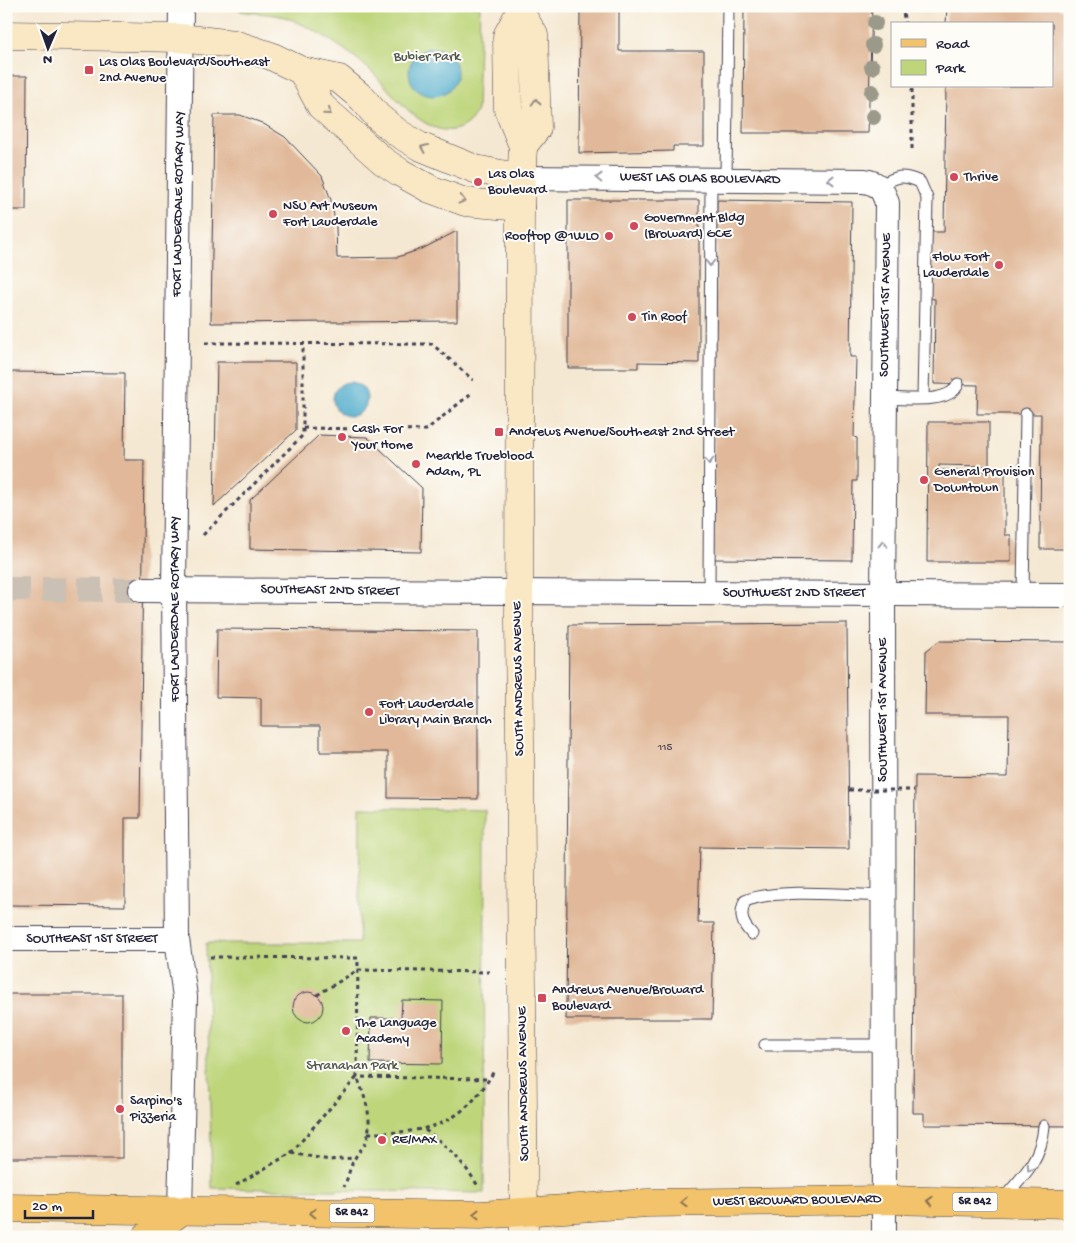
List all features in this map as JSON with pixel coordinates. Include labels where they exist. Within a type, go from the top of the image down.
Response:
[{"type":"main road","name":"SOUTH ANDREWS AVENUE","points":[[520,9],[534,35],[537,128],[523,146],[520,207],[519,593],[524,1225]]},
{"type":"main road","points":[[6,35],[180,38],[234,44],[271,56],[302,71],[340,79],[362,98],[378,117],[398,133],[419,146],[475,169],[521,178]]},
{"type":"main road","points":[[302,71],[321,106],[383,161],[430,189],[466,202],[520,207]]},
{"type":"main road","name":"WEST BROWARD BOULEVARD","points":[[524,1225],[648,1203],[885,1200],[1070,1204]]},
{"type":"main road","name":"SR 842","points":[[6,1208],[180,1212],[471,1214],[524,1225]]},
{"type":"main road","points":[[146,1237],[180,1212]]},
{"type":"street","name":"FORT LAUDERDALE ROTARY WAY","points":[[180,1212],[184,997],[177,939],[174,589],[181,6]]},
{"type":"street","name":"WEST LAS OLAS BOULEVARD","points":[[521,178],[864,180],[879,186]]},
{"type":"street","name":"SOUTHWEST 1ST AVENUE","points":[[879,186],[887,203],[883,593],[884,1237]]},
{"type":"street","name":"SOUTHEAST 2ND STREET","points":[[141,590],[519,593]]},
{"type":"street","name":"SOUTHWEST 2ND STREET","points":[[519,593],[1070,595]]},
{"type":"street","name":"SOUTHEAST 1ST STREET","points":[[6,940],[177,939]]},
{"type":"lane","points":[[709,593],[719,179],[728,6]]},
{"type":"lane","points":[[879,186],[892,178],[904,176],[920,182],[927,198],[923,398]]},
{"type":"lane","points":[[885,398],[937,398],[951,393],[958,384]]},
{"type":"lane","points":[[1023,594],[1026,414]]},
{"type":"lane","points":[[752,934],[741,918],[745,901],[753,898],[784,894],[884,896]]},
{"type":"lane","points":[[765,1045],[884,1044]]},
{"type":"lane","points":[[1001,1202],[1032,1167],[1044,1138],[1044,1126]]},
{"type":"path","points":[[902,6],[906,22]]},
{"type":"path","points":[[912,88],[912,149]]},
{"type":"path","points":[[205,343],[432,344],[473,380]]},
{"type":"path","points":[[203,535],[303,435],[303,343]]},
{"type":"path","points":[[303,428],[426,430],[473,392]]},
{"type":"path","points":[[849,790],[914,790]]},
{"type":"path","points":[[210,957],[358,958],[357,1077],[365,1097],[369,1116],[368,1133],[366,1143],[354,1158],[344,1187]]},
{"type":"path","points":[[317,995],[358,970],[489,972]]},
{"type":"path","points":[[368,1133],[400,1133],[425,1130],[451,1119],[473,1102],[494,1071]]},
{"type":"path","points":[[236,1185],[291,1152],[357,1077],[489,1079]]},
{"type":"path","points":[[425,1130],[447,1145],[466,1166],[478,1186]]},
{"type":"path","points":[[291,1152],[330,1160],[354,1158]]},
{"type":"green space","name":"Bubier Park","points":[[235,6],[480,6],[477,110],[465,125],[459,128],[447,130],[433,127],[416,117],[373,73],[323,35],[284,17],[241,11]]},
{"type":"green space","name":"Stranahan Park","points":[[360,807],[485,810],[484,1193],[212,1188],[206,943],[359,943]]},
{"type":"water","points":[[428,48],[438,48],[450,55],[457,67],[457,77],[450,89],[438,96],[428,96],[420,92],[413,85],[409,77],[409,67],[413,59],[420,52]]},
{"type":"water","points":[[350,382],[357,383],[362,387],[366,392],[366,406],[362,411],[357,415],[350,416],[343,415],[338,411],[334,406],[333,399],[334,392],[338,387],[343,383]]},
{"type":"building","points":[[580,6],[619,6],[619,51],[704,51],[704,146],[673,146],[673,151],[579,153]]},
{"type":"building","points":[[744,6],[872,6],[868,133],[743,133]]},
{"type":"building","name":"Flow Fort Lauderdale","points":[[947,6],[1059,6],[1059,9],[1070,9],[1070,549],[1040,549],[1041,414],[977,414],[978,385],[934,384],[935,299],[928,298],[928,232],[944,232],[946,88],[1054,88],[1054,22],[946,22]]},
{"type":"building","points":[[6,76],[27,76],[26,210],[6,210]]},
{"type":"building","name":"NSU Art Museum Fort Lauderdale","points":[[214,115],[240,115],[262,123],[285,137],[322,176],[331,200],[336,227],[337,258],[398,257],[424,248],[457,231],[457,321],[211,323]]},
{"type":"building","points":[[568,200],[699,200],[699,363],[638,362],[638,368],[568,368]]},
{"type":"building","points":[[717,200],[852,202],[850,357],[856,357],[854,437],[857,438],[857,481],[853,481],[852,560],[713,559]]},
{"type":"building","points":[[217,362],[296,362],[296,430],[214,506]]},
{"type":"building","points":[[6,372],[125,373],[124,460],[144,460],[140,818],[125,818],[125,906],[6,905]]},
{"type":"building","points":[[928,422],[989,422],[989,466],[939,465],[939,470],[1005,471],[1005,535],[1011,535],[1011,562],[927,562]]},
{"type":"building","points":[[319,435],[367,437],[422,488],[421,552],[250,549],[250,500]]},
{"type":"building","points":[[847,623],[849,849],[700,847],[698,923],[714,923],[712,1019],[566,1019],[569,625]]},
{"type":"building","name":"Fort Lauderdale Library Main Branch","points":[[217,629],[478,631],[478,799],[388,798],[388,752],[320,752],[320,726],[261,726],[261,698],[216,697]]},
{"type":"building","points":[[939,641],[1070,642],[1070,1126],[924,1125],[924,1113],[913,1113],[915,776],[1008,777],[1009,715],[925,715],[926,651]]},
{"type":"building","points":[[308,992],[319,996],[323,1007],[319,1018],[308,1022],[297,1018],[293,1007],[297,996]]},
{"type":"building","points":[[6,994],[122,994],[122,1158],[6,1158]]},
{"type":"building","points":[[402,1000],[443,1001],[442,1064],[370,1063],[371,1018],[401,1018]]},
{"type":"tunnel","points":[[6,589],[141,590]]},
{"type":"place","name":"Las Olas Boulevard/Southeast 2nd Avenue","points":[[89,70]]},
{"type":"place","name":"Thrive","points":[[954,177]]},
{"type":"place","name":"Las Olas Boulevard","points":[[478,182]]},
{"type":"place","name":"NSU Art Museum Fort Lauderdale","points":[[273,214]]},
{"type":"place","name":"Government Bldg (Broward) GCE","points":[[634,226]]},
{"type":"place","name":"Rooftop @1WLO","points":[[609,236]]},
{"type":"place","name":"Flow Fort Lauderdale","points":[[999,265]]},
{"type":"place","name":"Tin Roof","points":[[632,317]]},
{"type":"place","name":"Andrews Avenue/Southeast 2nd Street","points":[[499,432]]},
{"type":"place","name":"Cash For Your Home","points":[[342,437]]},
{"type":"place","name":"Mearkle Trueblood Adam, PL","points":[[416,464]]},
{"type":"place","name":"General Provision Downtown","points":[[924,480]]},
{"type":"place","name":"Fort Lauderdale Library Main Branch","points":[[369,712]]},
{"type":"place","name":"Andrews Avenue/Broward Boulevard","points":[[542,998]]},
{"type":"place","name":"The Language Academy","points":[[346,1031]]},
{"type":"place","name":"Sarpino's Pizzeria","points":[[120,1109]]},
{"type":"place","name":"RE/MAX","points":[[382,1140]]}]
